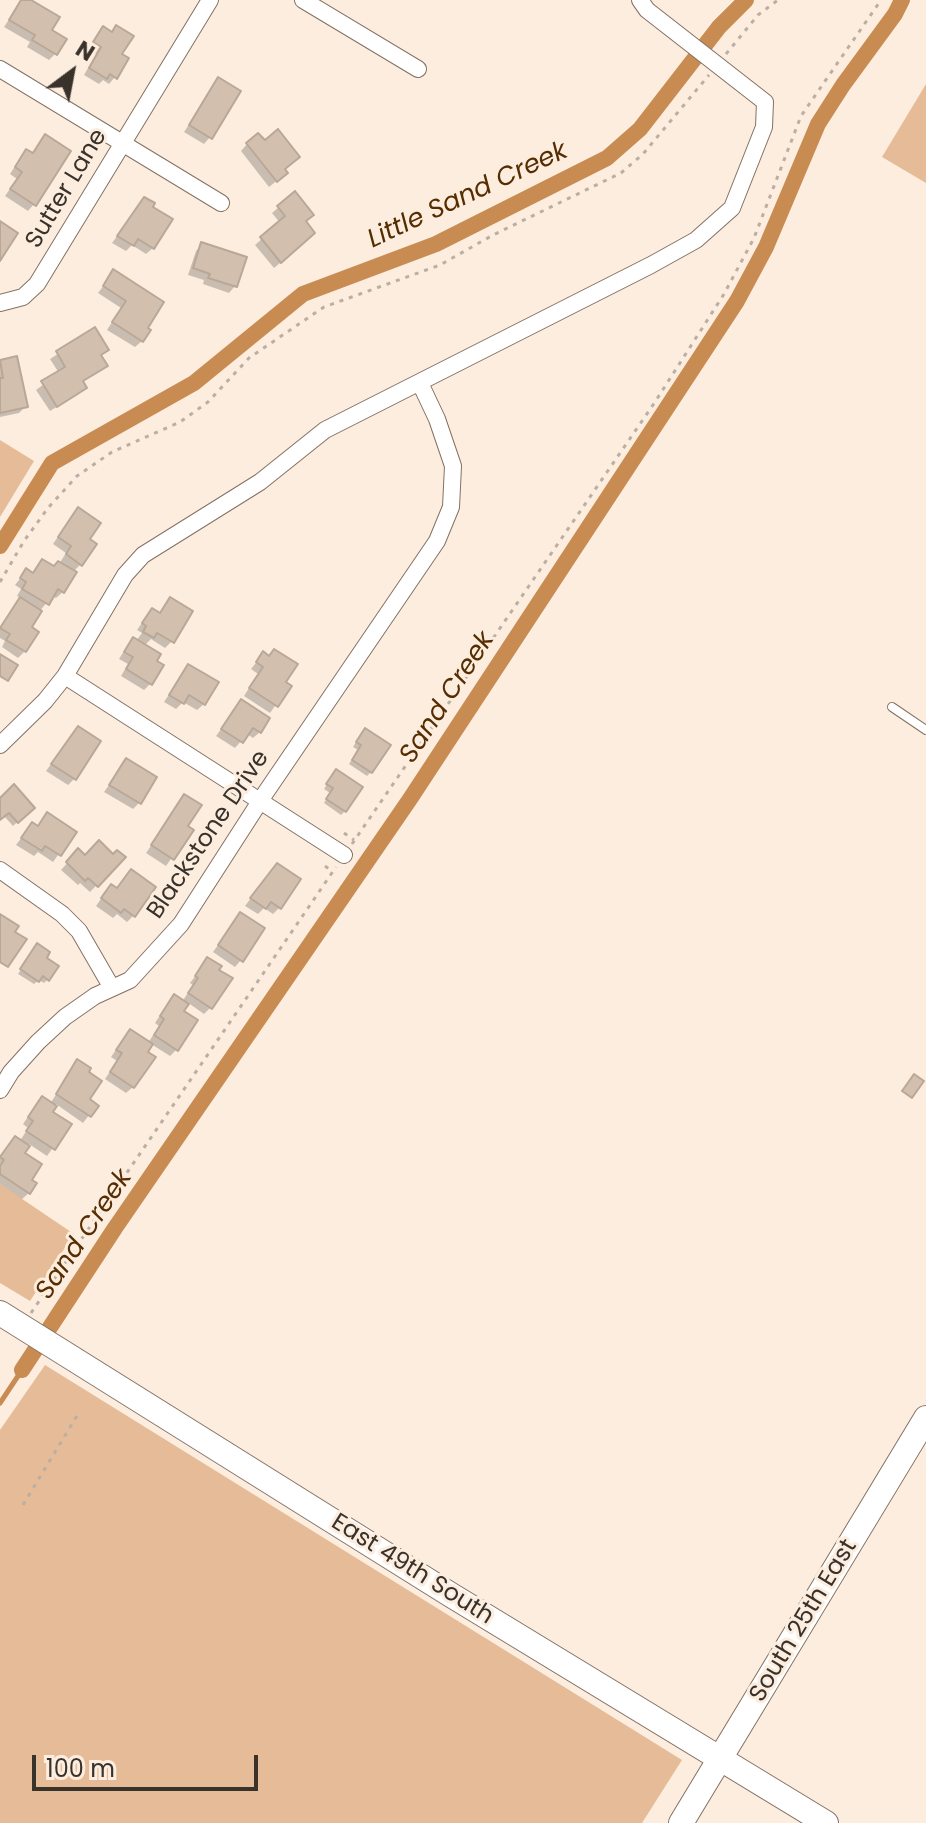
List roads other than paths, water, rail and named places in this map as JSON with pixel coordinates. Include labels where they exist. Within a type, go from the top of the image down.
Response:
[{"type":"street","name":"Sutter Lane","points":[[0,303],[23,297],[37,284],[210,0]]},
{"type":"street","points":[[303,0],[418,69]]},
{"type":"street","points":[[0,745],[45,701],[65,676],[125,575],[143,555],[260,482],[325,430],[696,240],[732,208],[764,127],[765,102],[647,10],[640,0]]},
{"type":"street","points":[[0,69],[221,203]]},
{"type":"street","name":"Blackstone Drive","points":[[0,1090],[11,1072],[65,1017],[95,996],[130,980],[181,924],[336,687],[437,541],[451,507],[453,466],[437,419],[420,383]]},
{"type":"street","points":[[65,676],[344,855]]},
{"type":"street","points":[[0,870],[62,914],[79,931],[112,988]]},
{"type":"street","name":"East 49th South","points":[[0,1313],[451,1595],[826,1823]]},
{"type":"street","name":"South 25th East","points":[[681,1823],[926,1418]]},
{"type":"lane","points":[[892,707],[926,730]]},
{"type":"waterway","name":"Little Sand Creek","points":[[0,546],[52,463],[194,383],[303,294],[436,244],[607,158],[640,129],[719,27],[746,0]]},
{"type":"waterway","name":"Sand Creek","points":[[22,1370],[115,1228],[410,799],[737,301],[766,247],[818,124],[902,0]]},
{"type":"waterway","name":"Sand Creek","points":[[0,1403],[22,1370]]}]
